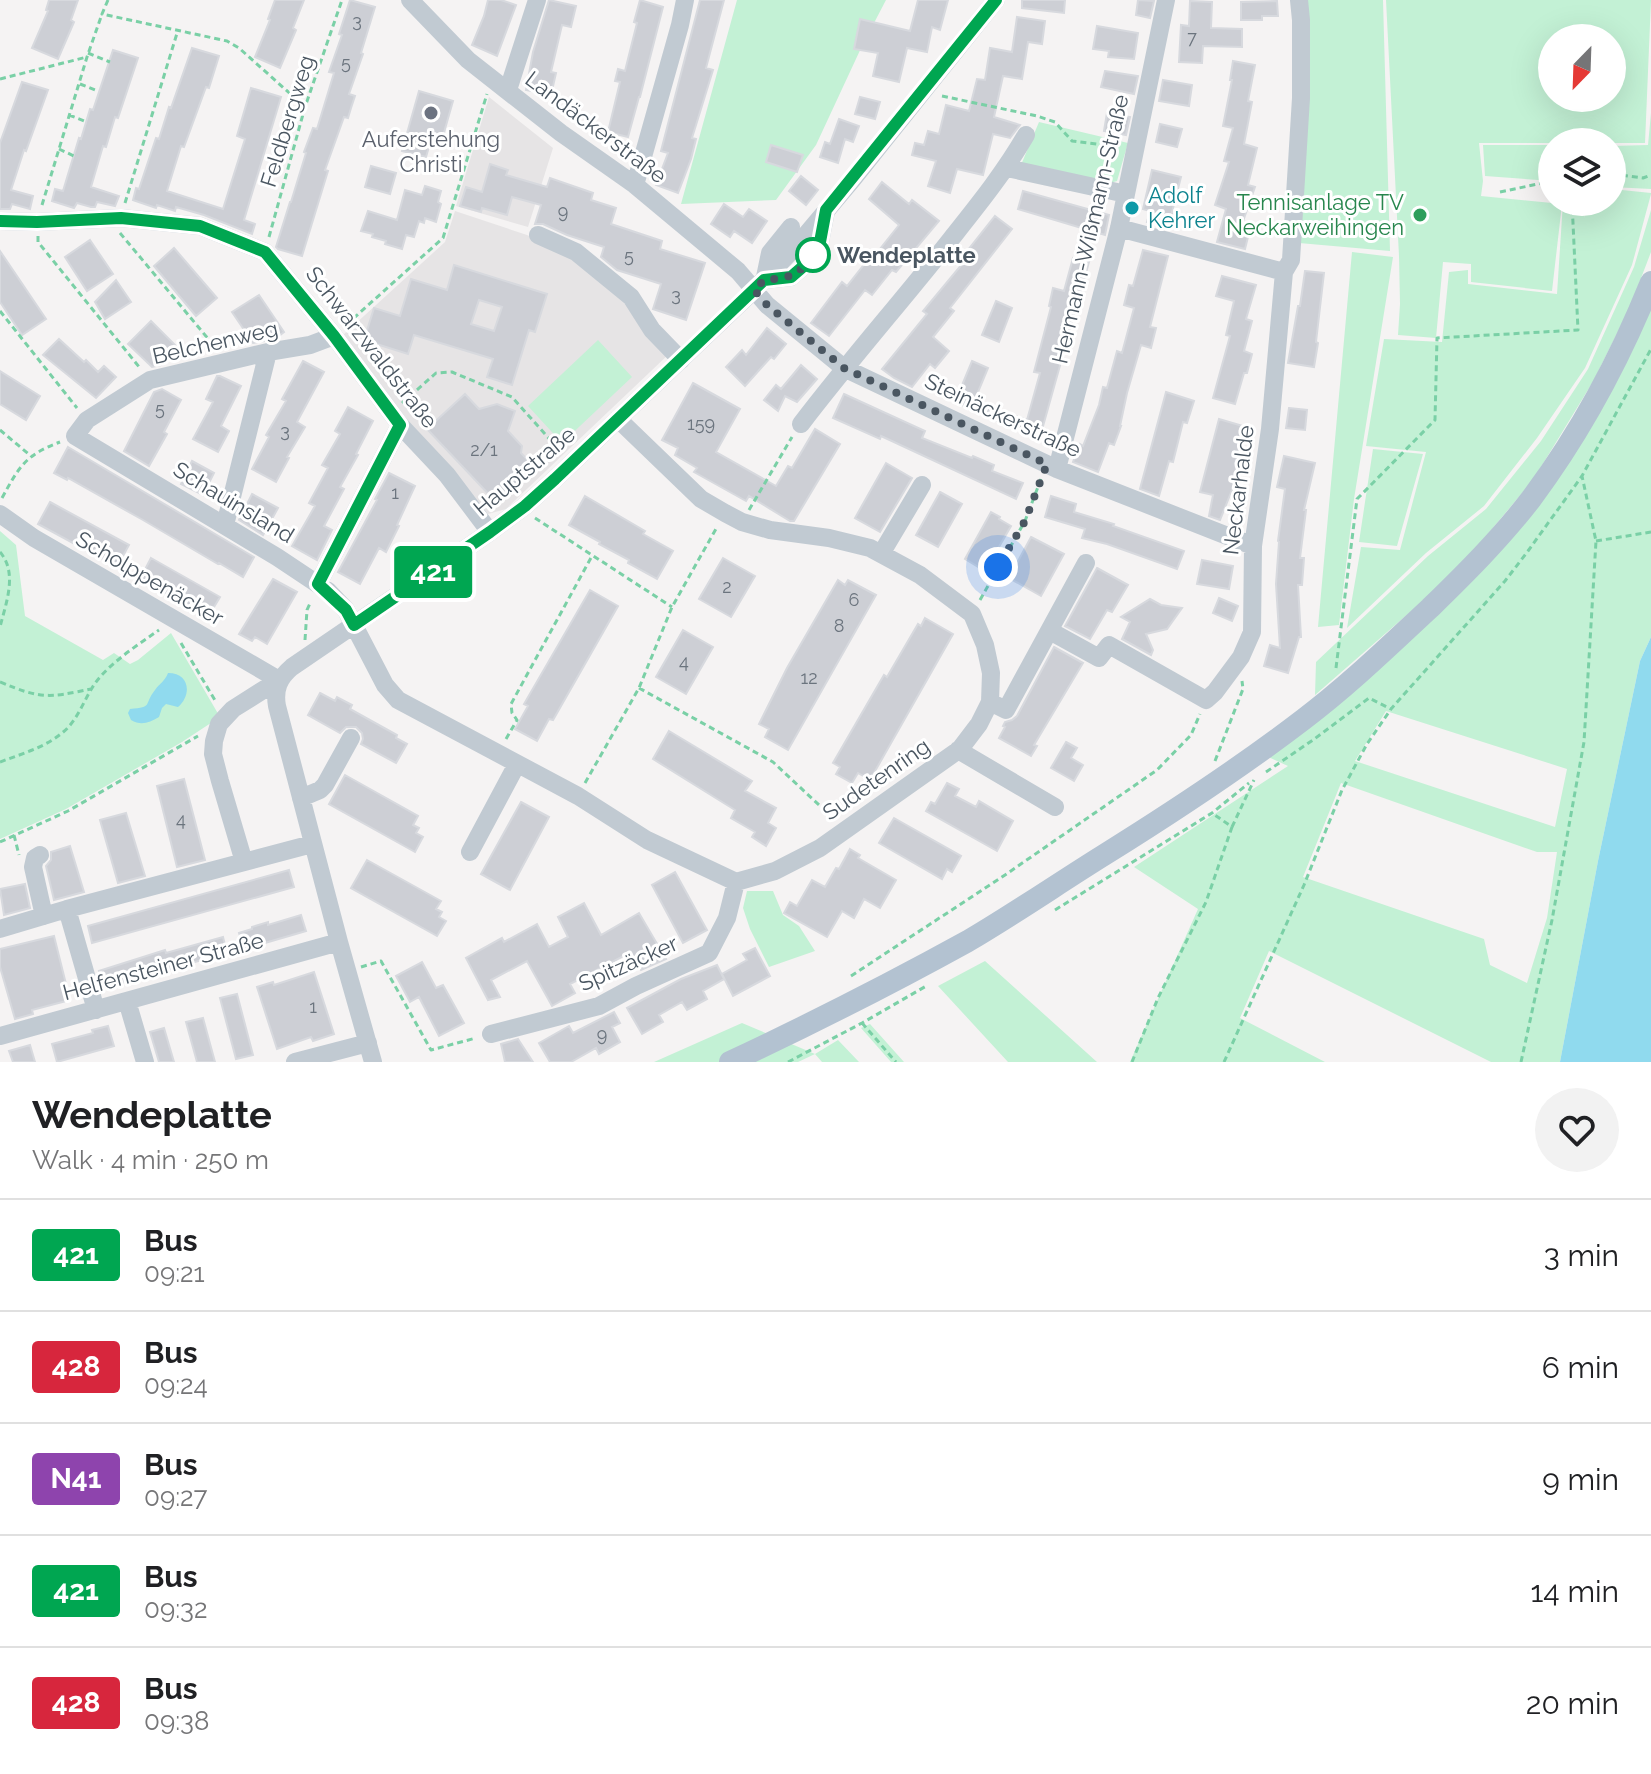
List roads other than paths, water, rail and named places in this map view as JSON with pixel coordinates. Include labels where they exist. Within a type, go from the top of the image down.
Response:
[{"type":"main road","points":[[730,1062],[855,1002],[971,939],[1240,766],[1333,696],[1474,565],[1531,498],[1573,439],[1597,398],[1651,282]]},
{"type":"street","name":"Landäckerstraße","points":[[410,0],[468,60],[561,133],[635,185],[759,285]]},
{"type":"street","points":[[508,90],[537,0]]},
{"type":"street","points":[[635,185],[685,0]]},
{"type":"street","points":[[978,0],[980,19]]},
{"type":"street","name":"Hauptstraße","points":[[244,862],[213,754],[222,720],[253,695],[279,680],[292,667],[490,532],[525,506],[571,464],[759,285],[826,210],[996,0]]},
{"type":"street","name":"Hermann-Wißmann-Straße","points":[[1052,466],[1119,228],[1166,0]]},
{"type":"street","name":"Neckarhalde","points":[[1050,631],[1099,658],[1109,645],[1206,700],[1241,657],[1252,632],[1253,546],[1270,429],[1284,272],[1291,260],[1301,98],[1299,0]]},
{"type":"street","points":[[801,424],[1007,168],[1026,135]]},
{"type":"street","points":[[1007,168],[1126,194]]},
{"type":"street","name":"Schwarzwaldstraße","points":[[0,221],[121,218],[200,226],[265,252],[334,336],[398,424],[447,475],[490,532]]},
{"type":"street","points":[[759,285],[770,253],[791,227]]},
{"type":"street","points":[[1119,228],[1284,272]]},
{"type":"street","points":[[538,235],[576,252],[596,266],[631,297],[652,330],[681,360]]},
{"type":"street","name":"Steinäckerstraße","points":[[759,285],[767,305],[844,368],[1052,466],[1253,546]]},
{"type":"street","name":"Belchenweg","points":[[75,436],[87,420],[150,380],[310,345],[334,336]]},
{"type":"street","points":[[225,525],[268,352]]},
{"type":"street","points":[[618,419],[701,499],[742,522],[870,548],[920,575],[972,614],[985,645],[991,673],[990,702],[1006,710],[1086,563]]},
{"type":"street","points":[[318,584],[398,424]]},
{"type":"street","name":"Schauinsland","points":[[75,436],[318,584],[346,610],[354,625]]},
{"type":"street","points":[[881,554],[922,485]]},
{"type":"street","name":"Scholppenäcker","points":[[0,514],[34,538],[279,680]]},
{"type":"street","points":[[354,625],[385,685],[398,700],[578,796],[647,840],[736,882]]},
{"type":"street","points":[[279,680],[275,696],[277,706],[373,1062]]},
{"type":"street","name":"Sudetenring","points":[[736,882],[775,871],[820,848],[958,750],[979,724],[990,702]]},
{"type":"street","points":[[301,798],[325,785],[351,738]]},
{"type":"street","points":[[958,750],[1055,807]]},
{"type":"street","points":[[470,852],[517,764]]},
{"type":"street","points":[[0,929],[312,844]]},
{"type":"street","points":[[40,855],[35,858],[33,867],[44,916]]},
{"type":"street","name":"Spitzäcker","points":[[491,1034],[599,1006],[709,953],[727,918],[736,882]]},
{"type":"street","points":[[67,909],[96,1010]]},
{"type":"street","name":"Helfensteiner Straße","points":[[0,1036],[339,942]]},
{"type":"street","points":[[127,1001],[145,1062]]},
{"type":"street","points":[[295,1062],[368,1043]]},
{"type":"water","points":[[1651,637],[1651,1062],[1560,1062],[1640,661]]},
{"type":"water","points":[[168,673],[185,681],[187,691],[182,702],[178,707],[166,704],[159,717],[148,722],[131,720],[130,709],[145,706]]},
{"type":"place","name":"Auferstehung Christi","points":[[431,113]]},
{"type":"place","name":"Adolf Kehrer","points":[[1132,208]]},
{"type":"place","name":"Tennisanlage TV Neckarweihingen","points":[[1420,215]]},
{"type":"place","name":"Wendeplatte","points":[[813,255]]}]
